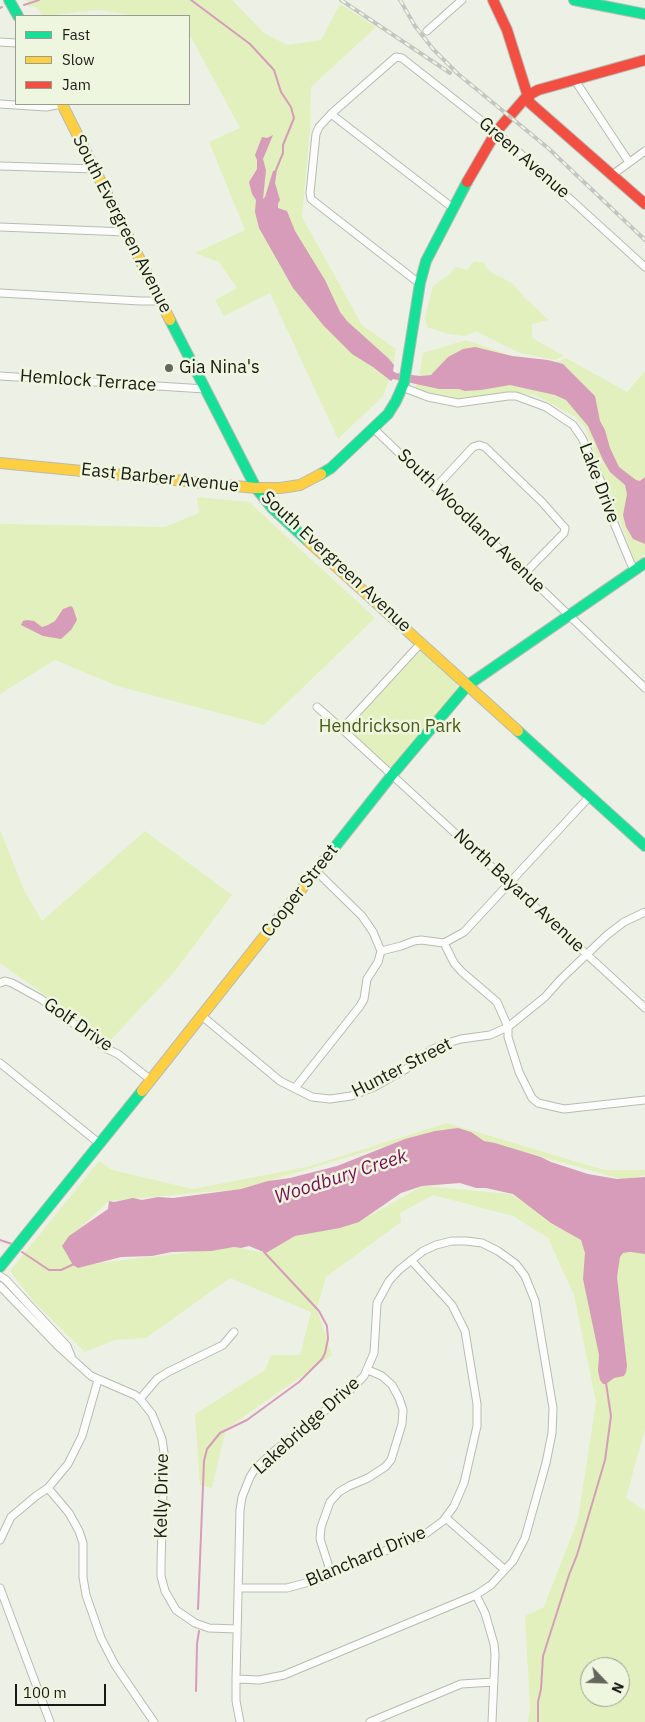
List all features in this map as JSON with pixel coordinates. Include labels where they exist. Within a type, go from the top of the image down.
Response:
[{"type":"main road","points":[[9,0],[17,15]]},
{"type":"main road","points":[[13,0],[18,15]]},
{"type":"main road","points":[[493,0],[507,30],[530,103],[645,204]]},
{"type":"main road","points":[[574,0],[645,14]]},
{"type":"main road","name":"East Barber Avenue","points":[[0,463],[256,488],[280,488],[300,484],[331,468],[388,414],[404,381],[420,282],[426,261],[453,208],[496,132],[527,96],[538,90],[645,60]]},
{"type":"main road","name":"South Evergreen Avenue","points":[[62,105],[160,301],[206,388],[211,403],[256,488],[272,508],[645,846]]},
{"type":"main road","name":"Cooper Street","points":[[0,1267],[202,1016],[392,775],[468,684],[645,563]]},
{"type":"street","points":[[426,31],[462,0]]},
{"type":"street","points":[[0,42],[15,43]]},
{"type":"street","name":"Green Avenue","points":[[331,114],[396,57],[402,58],[496,132],[645,267]]},
{"type":"street","points":[[574,79],[629,162]]},
{"type":"street","points":[[0,104],[15,105]]},
{"type":"street","points":[[23,105],[54,105]]},
{"type":"street","points":[[420,282],[311,199],[316,134],[319,127],[331,114],[453,208]]},
{"type":"street","points":[[612,175],[645,151]]},
{"type":"street","points":[[0,166],[94,169]]},
{"type":"street","points":[[0,226],[126,232]]},
{"type":"street","points":[[0,293],[160,301]]},
{"type":"street","name":"Hemlock Terrace","points":[[0,376],[206,388]]},
{"type":"street","name":"Lake Drive","points":[[404,381],[428,397],[458,403],[516,396],[546,407],[572,425],[582,438],[589,453],[601,482],[614,523],[631,564],[636,570]]},
{"type":"street","name":"South Woodland Avenue","points":[[373,428],[645,688]]},
{"type":"street","points":[[436,487],[472,447],[479,445],[485,447],[542,502],[565,528],[564,533],[525,573]]},
{"type":"street","points":[[342,728],[422,642]]},
{"type":"street","name":"North Bayard Avenue","points":[[317,708],[342,728],[645,1008]]},
{"type":"street","points":[[381,952],[421,940],[444,943],[464,932],[590,796]]},
{"type":"street","points":[[295,1088],[360,1006],[364,999],[367,979],[378,962],[381,952],[373,932],[362,916],[316,871]]},
{"type":"street","name":"Hunter Street","points":[[202,1016],[280,1081],[312,1097],[330,1099],[351,1096],[374,1087],[406,1069],[431,1050],[444,1044],[461,1039],[490,1035],[508,1027],[545,997],[607,935],[624,922],[645,912]]},
{"type":"street","points":[[444,943],[458,968],[496,1002],[508,1027],[508,1037],[519,1072],[532,1098],[538,1103],[564,1109],[645,1100]]},
{"type":"street","name":"Golf Drive","points":[[0,983],[5,981],[12,983],[41,999],[151,1080]]},
{"type":"street","points":[[0,1063],[100,1144]]},
{"type":"street","name":"Lakebridge Drive","points":[[236,1679],[259,1680],[284,1675],[476,1595],[491,1585],[513,1561],[525,1538],[552,1433],[553,1408],[535,1301],[524,1276],[516,1264],[498,1251],[482,1243],[466,1241],[436,1245],[423,1251],[399,1270],[389,1281],[377,1303],[374,1353],[368,1370],[359,1383],[272,1452],[255,1469],[250,1477],[242,1497],[240,1510],[236,1679],[236,1701],[240,1722]]},
{"type":"street","name":"Blanchard Drive","points":[[239,1588],[287,1588],[305,1584],[424,1535],[446,1518],[454,1506],[464,1483],[477,1426],[477,1404],[465,1332],[461,1320],[452,1305],[411,1260]]},
{"type":"street","name":"Kelly Drive","points":[[0,1276],[6,1280],[67,1346],[72,1358]]},
{"type":"street","name":"Kelly Drive","points":[[0,1286],[60,1348],[91,1376],[122,1388],[140,1399],[152,1414],[162,1439],[164,1453],[161,1576],[165,1591],[176,1610],[195,1623],[209,1628],[237,1629]]},
{"type":"street","points":[[140,1399],[158,1379],[168,1372],[223,1345],[234,1332]]},
{"type":"street","points":[[331,1573],[320,1539],[321,1527],[330,1502],[339,1492],[368,1478],[385,1467],[390,1460],[402,1424],[401,1404],[392,1386],[382,1376],[368,1370]]},
{"type":"street","points":[[0,1540],[11,1517],[48,1488],[68,1464],[82,1436],[98,1380]]},
{"type":"street","points":[[48,1488],[74,1520],[83,1543],[83,1577],[86,1595],[101,1638],[114,1665],[154,1722]]},
{"type":"street","points":[[446,1518],[504,1570]]},
{"type":"street","points":[[0,1588],[50,1722]]},
{"type":"street","points":[[476,1595],[485,1613],[493,1638],[495,1655],[492,1722]]},
{"type":"street","points":[[370,1722],[460,1684],[494,1682]]},
{"type":"green space","points":[[27,0],[232,0],[264,33],[287,45],[321,40],[340,4],[376,27],[311,87],[310,129],[302,217],[362,325],[396,349],[392,372],[383,396],[338,439],[270,293],[224,316],[215,300],[237,288],[219,262],[195,253],[245,230],[209,142],[240,128],[190,36],[190,15],[129,15],[100,10],[42,15],[36,7],[29,7]]},
{"type":"green space","points":[[474,261],[484,263],[489,271],[512,283],[549,320],[532,324],[532,338],[564,356],[554,360],[517,352],[476,331],[466,336],[448,334],[427,327],[425,317],[433,286],[451,273],[455,267],[467,270]]},
{"type":"green space","points":[[466,340],[509,355],[556,362],[566,358],[627,392],[645,371],[645,554],[635,562],[585,427],[574,416],[535,395],[507,392],[458,402],[415,389],[419,378],[423,353]]},
{"type":"green space","points":[[197,497],[249,502],[375,618],[264,725],[117,686],[55,660],[0,694],[0,524],[165,527],[199,513]]},
{"type":"green space","name":"Hendrickson Park","points":[[421,650],[456,680],[457,687],[455,693],[392,769],[350,731],[349,727]]},
{"type":"green space","points":[[0,830],[24,890],[42,921],[145,831],[232,895],[175,971],[110,1041],[0,963]]},
{"type":"green space","points":[[447,1123],[604,1170],[645,1170],[645,1175],[625,1180],[443,1129],[241,1189],[109,1201],[63,1244],[74,1266],[234,1247],[266,1253],[295,1236],[359,1222],[422,1186],[511,1194],[581,1240],[623,1253],[645,1253],[645,1429],[626,1498],[645,1511],[645,1722],[528,1722],[530,1707],[525,1616],[544,1607],[578,1519],[596,1402],[574,1295],[548,1238],[513,1216],[433,1195],[400,1213],[401,1222],[326,1277],[317,1309],[332,1355],[226,1429],[212,1488],[200,1485],[195,1414],[265,1370],[271,1355],[300,1355],[311,1312],[230,1278],[146,1338],[115,1340],[85,1352],[34,1302],[10,1271],[99,1161],[112,1170],[193,1189],[307,1167]]},
{"type":"water","points":[[273,135],[263,159],[266,170],[263,199],[273,171],[277,170],[275,183],[280,200],[278,208],[287,211],[295,231],[325,280],[340,312],[347,321],[388,358],[394,365],[393,371],[396,373],[420,376],[431,375],[448,357],[463,349],[475,347],[512,356],[548,360],[563,364],[595,396],[600,421],[619,467],[636,480],[640,481],[645,477],[645,544],[633,539],[626,527],[623,515],[627,494],[625,485],[610,472],[588,426],[566,400],[555,395],[510,385],[465,391],[459,389],[439,389],[393,379],[391,381],[352,354],[324,326],[293,288],[259,228],[255,212],[256,200],[252,194],[249,182],[257,169],[255,155],[262,137],[267,138]]},
{"type":"water","points":[[71,606],[77,620],[71,630],[61,639],[43,636],[21,625],[23,621],[27,620],[34,621],[42,627],[48,625],[55,621],[63,609]]},
{"type":"water","points":[[458,1128],[471,1132],[484,1141],[541,1157],[588,1174],[617,1179],[645,1177],[645,1254],[623,1253],[620,1257],[617,1277],[627,1366],[624,1376],[614,1378],[606,1384],[603,1384],[600,1380],[598,1371],[599,1355],[583,1279],[585,1253],[581,1240],[551,1223],[513,1194],[486,1188],[476,1188],[460,1183],[422,1186],[401,1193],[359,1222],[340,1228],[295,1236],[266,1253],[249,1246],[234,1247],[211,1251],[172,1252],[152,1256],[121,1257],[78,1268],[73,1265],[62,1246],[69,1236],[108,1209],[109,1201],[114,1202],[133,1198],[142,1200],[158,1197],[173,1198],[241,1189],[337,1166],[405,1139],[435,1131]]},
{"type":"waterway","points":[[24,5],[39,0]]},
{"type":"waterway","points":[[191,0],[250,44],[274,70],[281,92],[291,107],[294,118],[283,145],[283,153],[276,170]]},
{"type":"waterway","name":"Woodbury Creek","points":[[0,1240],[12,1244]]},
{"type":"waterway","name":"Woodbury Creek","points":[[22,1252],[49,1270],[61,1270],[74,1264]]},
{"type":"waterway","points":[[198,1609],[204,1461],[207,1449],[220,1433],[247,1420],[299,1382],[322,1359],[328,1339],[327,1326],[319,1311],[264,1252]]},
{"type":"waterway","points":[[538,1722],[538,1702],[541,1689],[543,1656],[577,1555],[605,1460],[611,1416],[606,1383]]},
{"type":"waterway","points":[[196,1691],[199,1631]]},
{"type":"railway","points":[[341,0],[450,73]]},
{"type":"railway","points":[[400,0],[415,26],[433,49],[458,74],[548,148],[645,240]]},
{"type":"traffic: fast","points":[[9,0],[17,15]]},
{"type":"traffic: fast","points":[[574,0],[645,14]]},
{"type":"traffic: fast","points":[[321,474],[331,468],[388,414],[396,401],[404,383],[420,283],[426,261],[467,182]]},
{"type":"traffic: fast","points":[[170,320],[256,488],[272,508],[308,541]]},
{"type":"traffic: fast","points":[[327,857],[392,775],[468,685],[645,563]]},
{"type":"traffic: fast","points":[[518,731],[645,846]]},
{"type":"traffic: fast","points":[[0,1267],[142,1091]]},
{"type":"traffic: slow","points":[[62,105],[170,320]]},
{"type":"traffic: slow","points":[[0,463],[256,488],[280,488],[300,485],[321,474]]},
{"type":"traffic: slow","points":[[308,541],[518,731]]},
{"type":"traffic: slow","points":[[142,1091],[327,857]]},
{"type":"traffic: jam","points":[[493,0],[507,30],[530,103],[645,204]]},
{"type":"traffic: jam","points":[[467,182],[496,132],[527,96],[538,90],[645,60]]},
{"type":"place","name":"Gia Nina's","points":[[169,368]]}]
